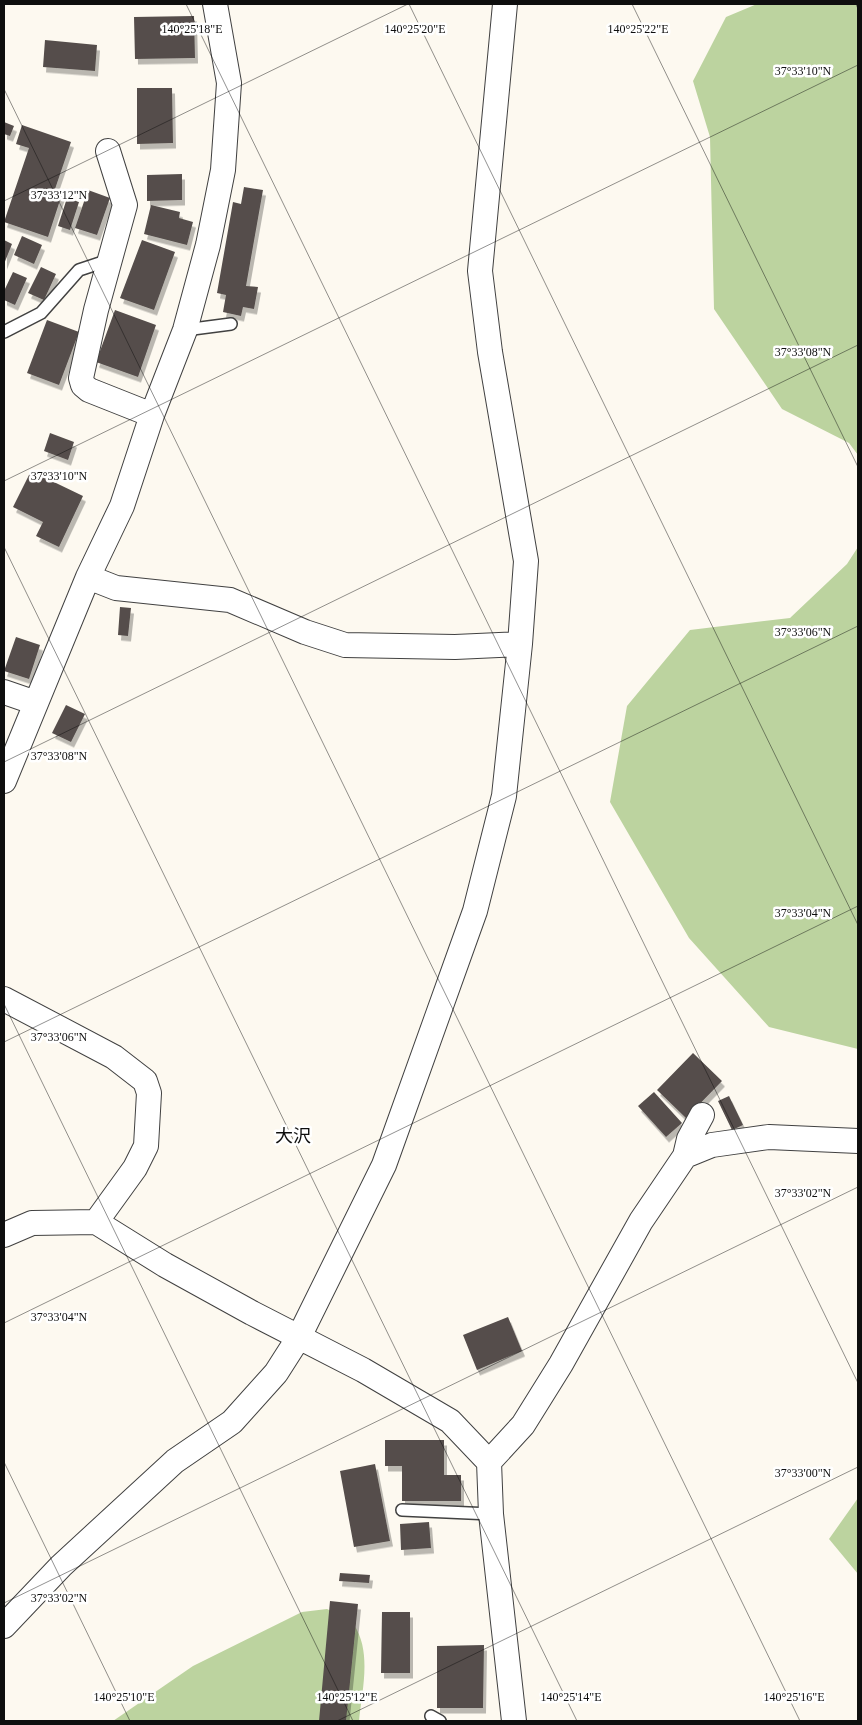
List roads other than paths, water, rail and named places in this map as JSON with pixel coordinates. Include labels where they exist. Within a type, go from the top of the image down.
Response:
[{"type":"street","points":[[4,781],[88,577],[122,506],[152,415],[185,330],[208,245],[223,170],[229,83],[215,4]]},
{"type":"street","points":[[4,1626],[61,1566],[175,1461],[232,1422],[276,1373],[299,1337],[384,1165],[475,911],[504,796],[520,644],[526,561],[497,391],[480,271],[506,4]]},
{"type":"street","points":[[108,151],[125,205],[96,310],[80,378],[83,385],[89,390],[152,415]]},
{"type":"street","points":[[88,577],[116,588],[230,600],[306,632],[345,645],[455,646],[520,644]]},
{"type":"street","points":[[4,692],[36,703]]},
{"type":"street","points":[[4,999],[114,1057],[145,1080],[149,1093],[146,1146],[135,1168],[96,1222]]},
{"type":"street","points":[[514,1721],[491,1514],[490,1462],[523,1425],[561,1364],[641,1221],[685,1156],[689,1139],[702,1115]]},
{"type":"street","points":[[685,1156],[712,1145],[769,1137],[858,1141]]},
{"type":"street","points":[[4,1235],[32,1223],[96,1222],[165,1264],[363,1370],[450,1421],[490,1462]]},
{"type":"lane","points":[[4,332],[41,313],[79,270],[110,260]]},
{"type":"lane","points":[[185,330],[231,324]]},
{"type":"lane","points":[[402,1510],[491,1514]]},
{"type":"district","name":"大沢","points":[[293,1136]]}]
